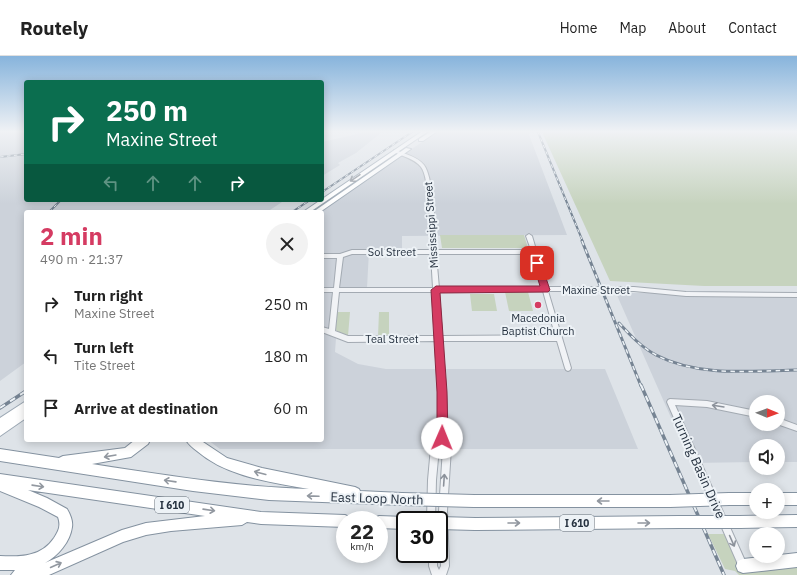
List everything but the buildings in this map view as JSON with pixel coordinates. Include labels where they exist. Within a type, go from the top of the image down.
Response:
[{"type":"highway","points":[[48,463],[106,457],[127,453],[141,442]]},
{"type":"highway","points":[[194,442],[224,463],[262,474],[380,498]]},
{"type":"highway","name":"East Loop North","points":[[0,455],[269,494],[474,501],[670,501],[749,499]]},
{"type":"highway","name":"East Loop North","points":[[0,480],[261,518],[336,521]]},
{"type":"highway","points":[[0,485],[44,502],[63,513],[66,528],[57,545],[48,554],[30,562],[17,564],[0,563]]},
{"type":"highway","points":[[785,499],[797,499]]},
{"type":"highway","points":[[18,575],[48,569],[122,536],[146,529],[205,522],[261,518]]},
{"type":"highway","name":"I 610","points":[[448,523],[797,521]]},
{"type":"highway","points":[[743,566],[797,560]]},
{"type":"main road","points":[[324,200],[392,156]]},
{"type":"main road","points":[[319,210],[392,156]]},
{"type":"main road","points":[[309,210],[321,202]]},
{"type":"main road","points":[[0,423],[24,406]]},
{"type":"main road","points":[[0,430],[24,414]]},
{"type":"street","name":"Mississippi Street","points":[[407,156],[418,161],[426,171],[429,191],[440,338],[443,406],[442,438],[446,448],[443,511],[445,566],[442,575]]},
{"type":"street","points":[[529,236],[568,368]]},
{"type":"street","name":"Sol Street","points":[[324,256],[340,256],[352,252],[534,252]]},
{"type":"street","points":[[332,332],[340,256]]},
{"type":"street","name":"Maxine Street","points":[[324,290],[634,289],[686,294],[797,295]]},
{"type":"street","name":"Teal Street","points":[[324,330],[348,339],[559,338]]},
{"type":"street","name":"Turning Basin Drive","points":[[743,566],[670,402],[707,404],[749,413]]},
{"type":"street","points":[[785,424],[797,428]]},
{"type":"street","name":"Mississippi Street","points":[[432,511],[432,480],[435,447],[442,438]]},
{"type":"street","points":[[433,563],[437,575]]},
{"type":"shaded area","points":[[0,156],[24,156],[24,202],[282,202],[270,210],[24,210],[24,363],[0,381]]},
{"type":"shaded area","points":[[324,156],[350,156],[338,163],[340,165],[324,175]]},
{"type":"shaded area","points":[[537,156],[567,235],[402,236],[402,251],[369,251],[367,288],[335,288],[329,335],[336,338],[335,352],[358,364],[386,369],[605,369],[638,449],[220,449],[211,442],[324,442],[324,210],[399,157]]},
{"type":"shaded area","points":[[616,293],[797,293],[797,462],[785,462],[785,439],[749,439],[749,462],[691,463]]},
{"type":"green space","points":[[553,156],[797,156],[797,286],[704,286],[610,281]]},
{"type":"green space","points":[[440,235],[524,235],[528,248],[442,248]]},
{"type":"green space","points":[[505,292],[528,292],[533,311],[509,311]]},
{"type":"green space","points":[[470,294],[494,294],[497,311],[472,311]]},
{"type":"green space","points":[[337,312],[350,312],[348,336],[335,329]]},
{"type":"green space","points":[[379,312],[389,312],[389,336],[378,336]]},
{"type":"green space","points":[[708,534],[725,534],[742,571],[797,565],[797,575],[739,575],[735,571],[725,569]]},
{"type":"railway","points":[[0,157],[7,156]]},
{"type":"railway","points":[[324,191],[376,156]]},
{"type":"railway","points":[[548,156],[583,242]]},
{"type":"railway","points":[[51,210],[59,202]]},
{"type":"railway","points":[[295,210],[307,202]]},
{"type":"railway","points":[[582,241],[641,386]]},
{"type":"railway","points":[[619,323],[651,352],[672,362],[689,367],[725,371],[797,370]]},
{"type":"railway","points":[[641,385],[724,575]]},
{"type":"railway","points":[[0,408],[24,392]]},
{"type":"place","name":"Macedonia Baptist Church","points":[[538,305]]},
{"type":"route","points":[[442,438],[443,406],[436,290],[545,290],[537,263]]}]
